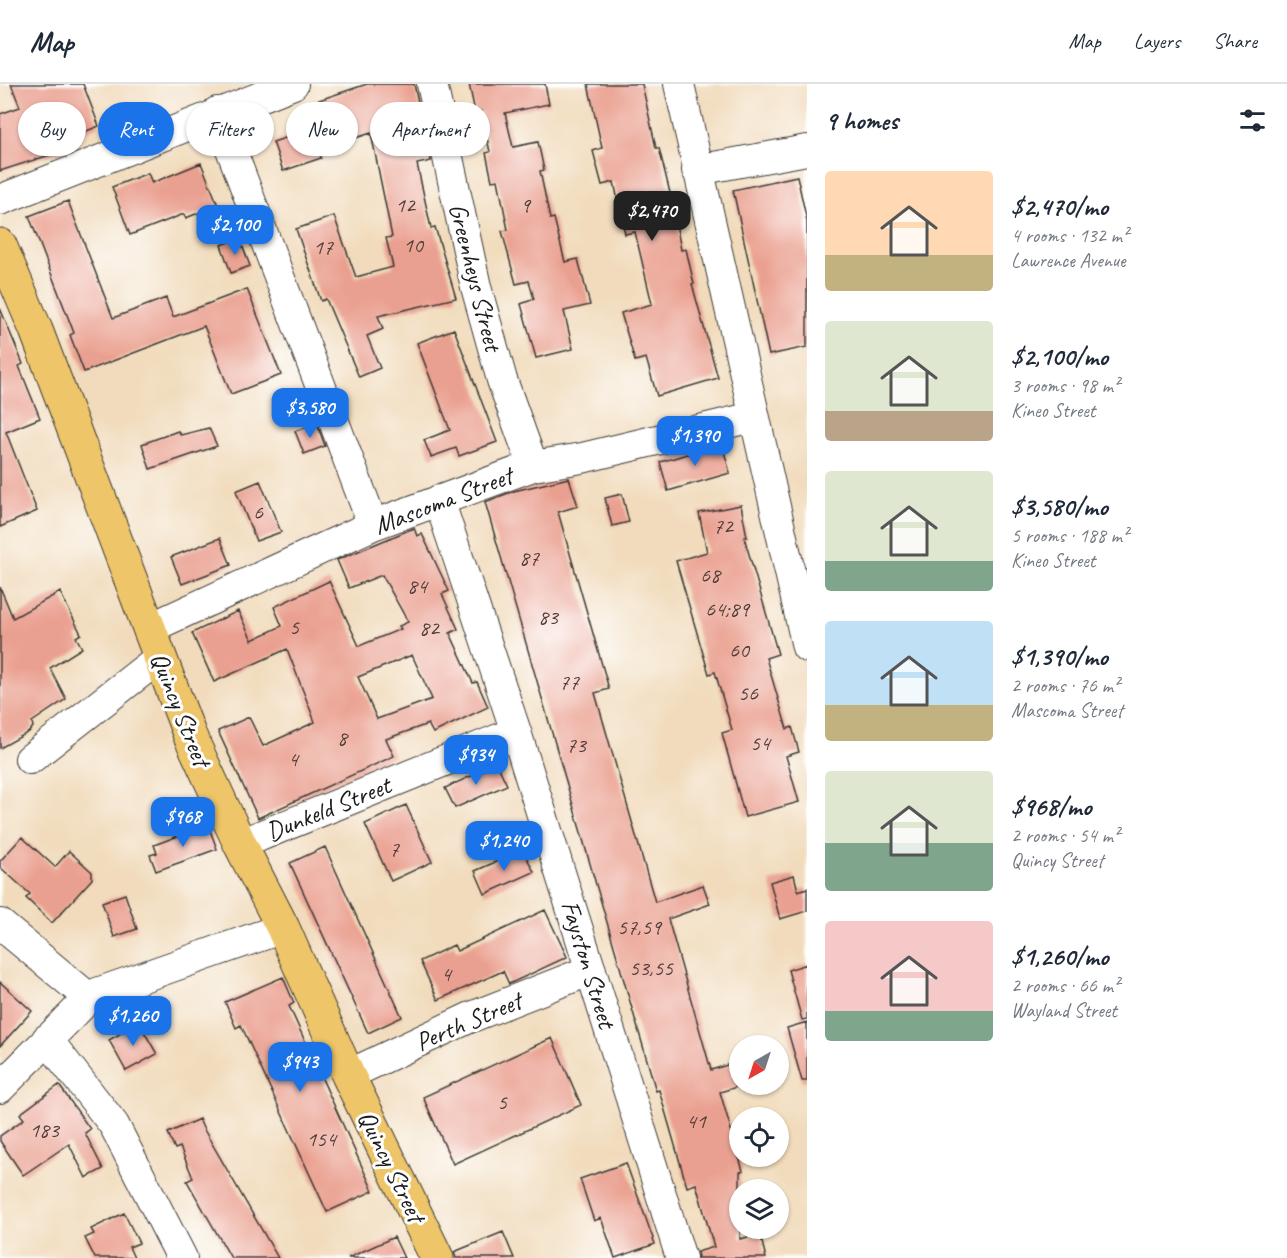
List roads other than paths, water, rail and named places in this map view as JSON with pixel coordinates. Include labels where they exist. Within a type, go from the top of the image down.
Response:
[{"type":"main road","name":"Quincy Street","points":[[0,245],[36,330],[190,736],[240,844],[283,928],[348,1075],[437,1258]]},
{"type":"street","points":[[244,102],[293,84]]},
{"type":"street","name":"Greenheys Street","points":[[432,84],[476,287],[502,380],[533,465]]},
{"type":"street","points":[[679,84],[807,647]]},
{"type":"street","points":[[0,200],[186,125]]},
{"type":"street","points":[[697,170],[807,150]]},
{"type":"street","points":[[234,156],[373,525]]},
{"type":"street","name":"Mascoma Street","points":[[30,759],[154,643],[373,525],[533,465],[582,458],[753,417]]},
{"type":"street","name":"Fayston Street","points":[[439,500],[516,732],[681,1258]]},
{"type":"street","name":"Dunkeld Street","points":[[240,844],[516,732]]},
{"type":"street","points":[[0,924],[89,998]]},
{"type":"street","points":[[0,1088],[89,998],[135,978],[283,928]]},
{"type":"street","name":"Perth Street","points":[[348,1075],[469,1018],[591,970]]},
{"type":"street","points":[[47,1039],[114,1125],[182,1258]]}]
